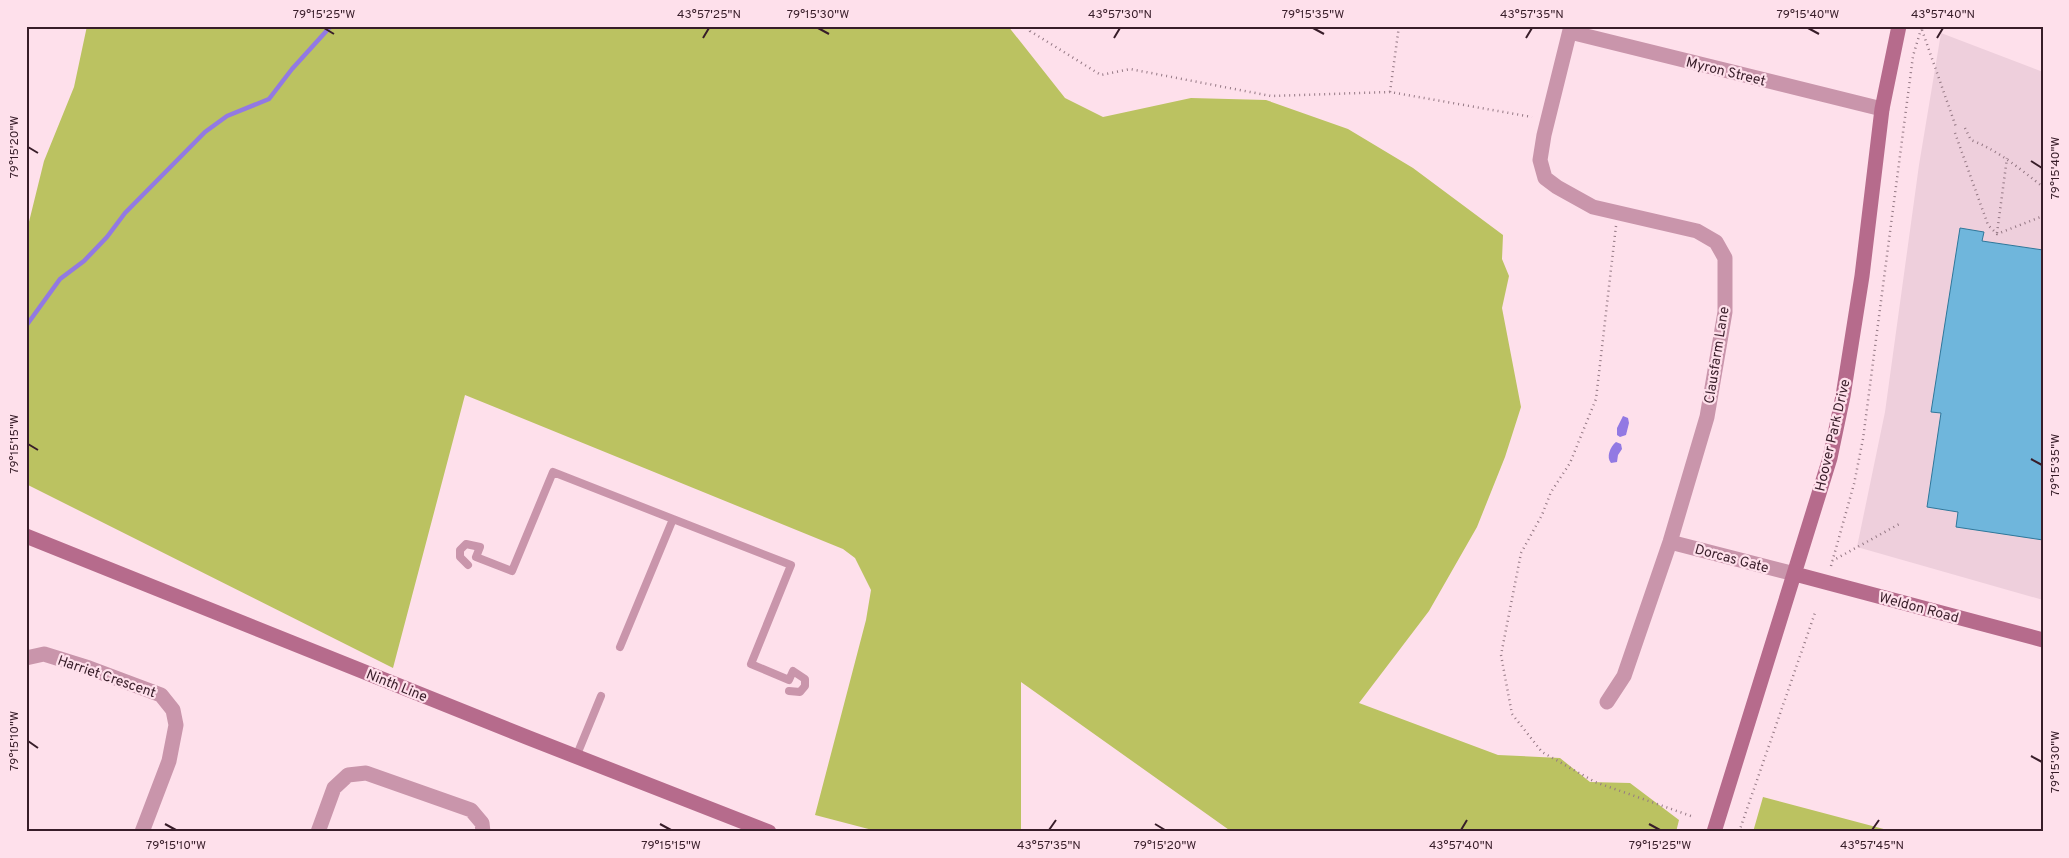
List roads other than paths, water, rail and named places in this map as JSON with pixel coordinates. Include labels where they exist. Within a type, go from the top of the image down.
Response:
[{"type":"street","name":"Hoover Park Drive","points":[[1714,832],[1830,458],[1843,396],[1862,276],[1882,109],[1899,26]]},
{"type":"street","name":"Myron Street","points":[[1571,29],[1882,109]]},
{"type":"street","name":"Clausfarm Lane","points":[[1571,29],[1548,119],[1540,160],[1545,178],[1593,207],[1697,231],[1716,242],[1725,258],[1725,312],[1707,417],[1670,542],[1624,676],[1607,702]]},
{"type":"street","name":"Ninth Line","points":[[26,536],[769,832]]},
{"type":"street","name":"Dorcas Gate","points":[[1670,542],[1795,574]]},
{"type":"street","name":"Weldon Road","points":[[1795,574],[2043,640]]},
{"type":"street","name":"Harriet Crescent","points":[[26,658],[44,654],[89,668],[162,695],[173,710],[176,725],[169,762],[142,832]]},
{"type":"street","points":[[318,832],[334,788],[348,775],[366,773],[471,810],[482,823],[483,832]]},
{"type":"lane","points":[[472,561],[512,571],[553,472],[791,565],[751,664],[788,685]]},
{"type":"lane","points":[[620,647],[672,520]]},
{"type":"lane","points":[[576,756],[600,696]]},
{"type":"waterway","points":[[26,326],[60,279],[84,261],[107,237],[125,213],[205,132],[227,116],[269,99],[292,69],[331,26]]}]
